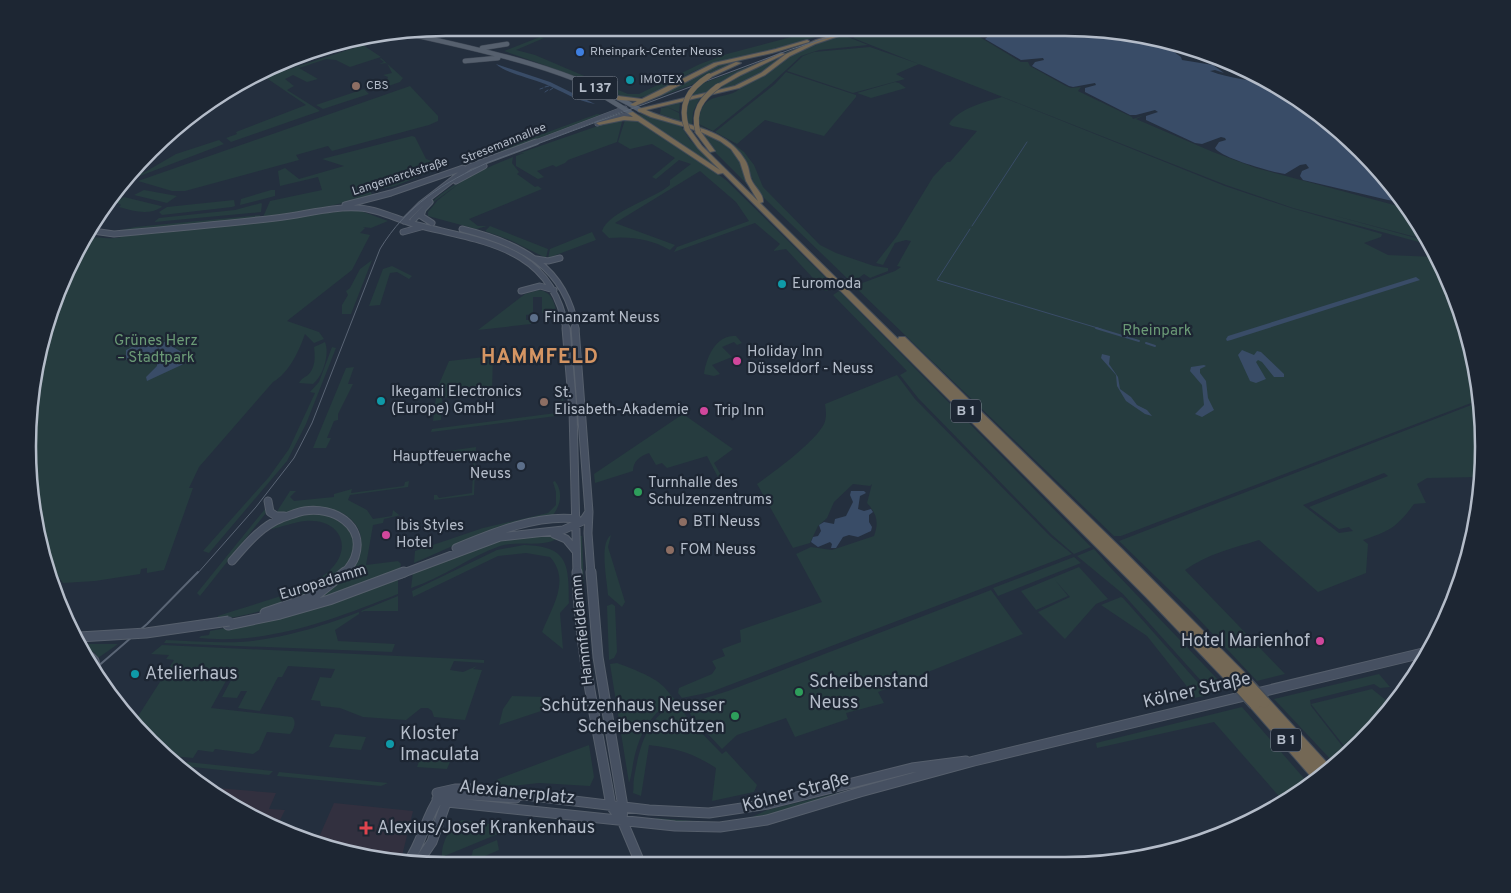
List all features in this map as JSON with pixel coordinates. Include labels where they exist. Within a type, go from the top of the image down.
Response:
[{"type":"highway","name":"B 1","points":[[829,36],[758,65],[718,86],[707,95],[698,107],[695,119],[698,132],[708,147],[845,287],[1116,554],[1322,766]]},
{"type":"highway","name":"B 1","points":[[829,36],[775,50],[709,76],[694,87],[685,99],[682,113],[687,129],[700,148],[845,287]]},
{"type":"highway","points":[[640,110],[722,92],[744,84],[763,74],[788,55],[818,41]]},
{"type":"highway","points":[[642,121],[633,108],[650,98],[716,64],[775,50]]},
{"type":"highway","points":[[618,98],[635,101],[650,98]]},
{"type":"highway","points":[[658,117],[657,110],[664,105]]},
{"type":"highway","points":[[640,110],[709,134],[730,146],[743,160],[750,183],[761,197],[761,201]]},
{"type":"highway","points":[[599,123],[628,118],[642,121],[705,163],[745,196],[751,198]]},
{"type":"highway","name":"B 1","points":[[1259,703],[1314,772]]},
{"type":"main road","name":"L 137","points":[[423,37],[474,47],[557,73],[618,98],[633,108]]},
{"type":"main road","name":"L 137","points":[[423,37],[467,48],[562,78],[625,108],[633,108]]},
{"type":"main road","points":[[474,47],[488,48],[506,45],[500,51],[508,57]]},
{"type":"main road","points":[[467,48],[473,53],[469,58]]},
{"type":"main road","points":[[465,61],[498,58]]},
{"type":"main road","points":[[607,115],[612,108],[608,99]]},
{"type":"main road","name":"Stresemannallee","points":[[404,219],[463,170],[489,158],[625,108]]},
{"type":"main road","name":"Stresemannallee","points":[[413,220],[453,184],[478,168],[599,123],[633,108],[640,110]]},
{"type":"main road","name":"Langemarckstraße","points":[[286,217],[380,196],[489,158]]},
{"type":"main road","name":"Langemarckstraße","points":[[97,232],[114,234],[286,217],[352,208],[413,220]]},
{"type":"main road","points":[[423,209],[422,217],[430,225]]},
{"type":"main road","name":"Hammfelddamm","points":[[404,219],[486,235],[513,246],[535,259],[561,286],[573,319],[589,512],[588,533],[598,658],[623,807],[622,820]]},
{"type":"main road","name":"Hammfelddamm","points":[[413,220],[475,237],[502,247],[535,268],[554,291],[564,313],[571,379],[575,508],[578,523],[578,607],[611,806],[622,820]]},
{"type":"main road","points":[[403,232],[430,225]]},
{"type":"main road","points":[[535,259],[548,261],[560,258]]},
{"type":"main road","points":[[521,291],[540,286],[548,287],[554,291]]},
{"type":"main road","points":[[256,616],[302,601],[322,592],[346,572],[356,556],[358,547],[357,532],[354,526],[344,517],[332,512],[318,510],[287,516],[276,516],[271,514],[268,508],[268,501]]},
{"type":"main road","name":"Europadamm","points":[[85,641],[143,638],[229,623],[309,606],[395,575],[498,531],[564,517],[571,514],[575,508]]},
{"type":"main road","points":[[588,533],[578,523],[589,512]]},
{"type":"main road","points":[[232,562],[262,530],[287,516]]},
{"type":"main road","name":"Europadamm","points":[[564,517],[578,523]]},
{"type":"main road","name":"Europadamm","points":[[419,565],[489,540],[534,532],[563,531],[578,523]]},
{"type":"main road","name":"Europadamm","points":[[534,532],[562,537],[572,544],[577,551]]},
{"type":"main road","name":"Europadamm","points":[[83,637],[146,633],[229,623],[328,598],[395,575]]},
{"type":"main road","name":"Kölner Straße","points":[[622,820],[700,828],[736,826],[775,819],[860,792],[951,770],[974,761],[1419,654]]},
{"type":"main road","name":"Kölner Straße","points":[[623,807],[685,813],[709,813],[768,804],[912,768],[974,761]]},
{"type":"main road","points":[[890,784],[909,774],[912,768]]},
{"type":"main road","points":[[856,782],[860,792]]},
{"type":"main road","name":"Alexianerplatz","points":[[441,797],[461,794],[517,798],[525,796],[623,807]]},
{"type":"main road","points":[[413,855],[441,797]]},
{"type":"main road","points":[[422,856],[432,842],[441,797]]},
{"type":"main road","name":"Alexianerplatz","points":[[441,797],[622,820]]},
{"type":"main road","points":[[622,820],[638,857]]},
{"type":"shaded area","points":[[219,788],[276,793],[269,809],[285,810],[280,821],[241,802]]},
{"type":"shaded area","name":"Alexius/Josef Krankenhaus","points":[[334,803],[413,811],[402,854],[366,849],[319,836]]},
{"type":"green space","points":[[795,36],[819,36],[774,49],[713,64],[658,93],[702,68],[649,95],[627,97],[614,93],[611,87],[628,94],[639,94],[700,64],[727,54]]},
{"type":"green space","points":[[840,36],[846,36],[868,45],[819,50],[801,56],[771,84],[713,131],[699,124],[701,112],[709,100],[736,92],[741,87],[715,94],[742,85],[800,50]]},
{"type":"green space","points":[[856,36],[978,36],[1021,62],[1028,62],[1030,66],[1066,86],[1071,88],[1081,87],[1078,91],[1133,119],[1145,115],[1136,119],[1213,152],[1256,168],[1396,206],[1418,238],[1332,215],[1419,239],[1421,243],[1293,208],[1226,185],[853,38]]},
{"type":"green space","points":[[540,37],[544,38],[516,50],[535,55],[610,87],[612,92],[504,51]]},
{"type":"green space","points":[[813,42],[735,74],[703,95],[689,98],[701,84]]},
{"type":"green space","points":[[363,45],[381,57],[350,67],[336,60],[326,59],[299,68],[318,79],[307,82],[293,75],[285,79],[294,86],[287,90],[320,111],[231,142],[226,138],[237,134],[236,132],[306,105],[267,78]]},
{"type":"green space","points":[[870,47],[919,64],[896,74],[905,79],[853,93],[787,71],[803,56],[814,52]]},
{"type":"green space","points":[[763,53],[721,68],[694,84],[643,103],[714,66]]},
{"type":"green space","points":[[786,55],[751,77],[713,93],[737,77]]},
{"type":"green space","points":[[387,64],[403,78],[400,82],[374,91],[367,87],[387,80],[388,77],[383,75],[392,73]]},
{"type":"green space","points":[[786,72],[856,95],[856,97],[824,136],[765,120],[737,144],[715,132],[775,84]]},
{"type":"green space","points":[[895,82],[906,88],[871,98],[857,93]]},
{"type":"green space","points":[[410,86],[438,116],[438,121],[332,151],[328,146],[296,155],[299,160],[185,191],[172,191],[138,181]]},
{"type":"green space","points":[[364,89],[369,94],[323,109],[316,105]]},
{"type":"green space","points":[[708,96],[700,98],[693,112],[692,125],[687,123],[687,101],[680,103],[679,112],[664,106]]},
{"type":"green space","name":"Rheinpark","points":[[1002,97],[1225,186],[1291,208],[1382,234],[1381,237],[1364,243],[1388,255],[1428,257],[1444,290],[1461,340],[1472,403],[1121,536],[1114,536],[854,286],[901,267],[897,266],[911,241],[906,240],[895,243],[883,265],[876,263],[897,236],[933,177],[947,162],[950,162],[977,131],[949,124],[959,114],[980,104]]},
{"type":"green space","points":[[667,107],[679,113],[680,121],[660,114],[661,108]]},
{"type":"green space","points":[[597,114],[604,115],[523,145],[483,156]]},
{"type":"green space","points":[[640,114],[681,126],[690,140],[723,173],[636,115]]},
{"type":"green space","points":[[634,119],[726,180],[836,288],[825,291],[786,249],[773,251],[780,244],[755,223],[674,252],[677,247],[749,221],[736,202],[700,171],[615,223],[675,245],[670,250],[656,243],[641,239],[609,238],[602,231],[613,217],[663,190],[670,185],[670,180],[691,164],[679,160],[656,179],[652,177],[675,158],[652,144],[630,149],[618,142],[625,120]]},
{"type":"green space","points":[[615,120],[622,120],[617,142],[568,160],[556,167],[553,165],[537,171],[544,177],[538,179],[516,166],[516,156],[524,153],[517,154]]},
{"type":"green space","points":[[699,125],[728,140],[744,152],[754,165],[763,187],[820,245],[836,253],[874,266],[888,268],[888,271],[870,278],[864,274],[852,283],[760,194],[746,161],[739,151]]},
{"type":"green space","points":[[701,132],[727,146],[741,165],[748,185],[710,147]]},
{"type":"green space","points":[[412,136],[415,137],[426,159],[444,165],[441,168],[395,186],[370,191],[373,196],[321,208],[346,204],[297,214],[263,217],[270,201],[322,190],[318,177],[280,186],[278,171],[285,168],[299,179],[344,166],[322,159]]},
{"type":"green space","points":[[219,140],[224,144],[137,177],[176,154]]},
{"type":"green space","points":[[513,157],[512,163],[519,172],[517,174],[535,187],[538,186],[542,189],[469,219],[478,226],[487,226],[476,229],[428,216],[428,212],[438,200],[465,179]]},
{"type":"green space","points":[[465,179],[435,201],[424,215],[429,206],[449,188]]},
{"type":"green space","points":[[144,190],[177,196],[167,203],[134,195]]},
{"type":"green space","points":[[275,190],[275,196],[240,205],[241,199]]},
{"type":"green space","points":[[124,197],[162,207],[146,212],[136,211],[119,207],[121,205],[117,203]]},
{"type":"green space","points":[[234,200],[235,206],[232,207],[162,215],[159,212],[167,207]]},
{"type":"green space","points":[[261,203],[261,212],[154,222],[159,218],[235,210]]},
{"type":"green space","name":"Grünes Herz – Stadtpark","points":[[344,211],[361,211],[388,221],[371,228],[363,227],[365,228],[360,233],[370,235],[352,270],[287,321],[319,332],[324,339],[314,343],[305,334],[289,367],[273,382],[199,467],[189,488],[193,488],[164,570],[147,573],[147,568],[141,569],[140,574],[95,581],[63,583],[57,574],[50,553],[44,527],[37,473],[37,420],[44,366],[50,340],[67,290],[91,241],[93,237],[121,237],[118,235]]},
{"type":"green space","points":[[260,215],[260,217],[250,219],[112,232],[135,227]]},
{"type":"green space","points":[[490,226],[548,249],[546,258],[510,240],[485,231]]},
{"type":"green space","points":[[592,232],[596,240],[548,258],[550,249]]},
{"type":"green space","points":[[372,260],[351,314],[342,314],[342,305],[348,295],[346,291],[350,288],[360,269]]},
{"type":"green space","points":[[392,266],[412,276],[409,279],[397,272],[390,273],[380,305],[369,306],[383,269]]},
{"type":"green space","points":[[539,290],[550,295],[557,313],[542,313],[542,297],[533,297],[533,314],[526,315],[526,320],[531,320],[531,324],[478,330],[525,294]]},
{"type":"green space","points":[[839,291],[1091,547],[1074,554],[1052,535],[918,398],[900,375],[907,371],[833,295]]},
{"type":"green space","points":[[729,336],[736,336],[742,343],[737,345],[734,342],[722,347],[732,357],[712,365],[720,374],[714,376],[704,374],[713,348],[723,339]]},
{"type":"green space","points":[[325,342],[327,352],[320,376],[313,384],[299,383],[308,375],[314,365],[314,347]]},
{"type":"green space","points":[[332,347],[336,348],[306,424],[287,461],[209,553],[203,551],[269,477],[289,449],[315,393],[310,392],[319,382]]},
{"type":"green space","points":[[493,356],[492,391],[442,398],[441,420],[433,421],[437,389],[449,361]]},
{"type":"green space","points":[[354,367],[348,384],[353,384],[338,414],[338,420],[334,421],[327,438],[331,438],[326,448],[313,448],[346,368]]},
{"type":"green space","points":[[897,375],[915,399],[1050,536],[1072,554],[711,692],[682,698],[678,693],[679,688],[712,674],[716,668],[712,661],[725,656],[722,649],[741,642],[740,630],[822,602],[796,554],[811,547],[832,550],[874,536],[876,518],[867,503],[872,484],[870,486],[853,484],[834,502],[827,518],[818,526],[810,543],[793,548],[757,484],[794,456],[819,431],[826,419],[825,404]]},
{"type":"green space","points":[[563,396],[564,415],[431,432],[432,429],[556,413],[557,402],[561,401]]},
{"type":"green space","points":[[1472,405],[1475,446],[1474,477],[1427,478],[1417,484],[1426,503],[1414,504],[1398,523],[1380,534],[1363,540],[1368,544],[1366,573],[1318,592],[1259,540],[1211,556],[1185,570],[1285,674],[1257,681],[1193,613],[1119,541]],"holes":[[[1384,473],[1388,476],[1309,507],[1339,529],[1349,527],[1353,531],[1339,533],[1303,505]]]},
{"type":"green space","points":[[683,414],[733,449],[714,463],[726,484],[722,485],[707,456],[667,468],[662,463],[656,465],[649,453],[638,459],[634,464],[633,471],[595,483],[594,474]]},
{"type":"green space","points":[[476,447],[474,495],[434,500],[434,495],[437,495],[439,498],[472,493],[474,452],[440,456],[441,452]]},
{"type":"green space","points":[[409,481],[408,487],[350,495],[348,500],[367,510],[373,519],[392,516],[393,510],[399,515],[405,514],[384,519],[383,523],[373,525],[366,565],[398,561],[401,564],[400,569],[308,602],[338,578],[347,568],[355,558],[360,547],[361,536],[352,520],[334,510],[320,508],[276,513],[290,491],[296,491],[290,497],[294,501],[334,497],[334,494],[352,489],[351,493],[404,486],[405,482]]},
{"type":"green space","points":[[555,481],[558,485],[560,498],[558,507],[553,515],[482,533],[414,563],[415,551],[483,528],[548,513],[556,505],[556,492],[553,482]]},
{"type":"green space","points":[[265,509],[266,513],[200,596],[197,593]]},
{"type":"green space","points":[[316,513],[342,521],[351,528],[355,541],[352,560],[340,575],[323,588],[301,598],[254,613],[216,621],[218,616],[275,598],[305,586],[328,572],[336,563],[341,553],[340,536],[335,529],[317,521],[297,522],[272,529],[269,528],[303,514]]},
{"type":"green space","points":[[553,535],[557,539],[536,544],[507,544],[500,546],[434,579],[411,588],[413,572],[506,538]]},
{"type":"green space","points":[[611,535],[608,547],[625,602],[622,607],[608,595],[605,572],[605,546],[607,539]]},
{"type":"green space","points":[[579,536],[582,536],[586,642],[581,602]]},
{"type":"green space","points":[[524,545],[550,549],[558,554],[566,568],[569,603],[560,613],[563,649],[542,632],[558,594],[559,575],[550,557],[526,553],[498,556],[413,597],[412,591],[497,550]]},
{"type":"green space","points":[[1094,549],[1226,688],[1212,693],[1123,594],[1077,556]]},
{"type":"green space","points":[[1074,557],[1081,563],[998,596],[993,588]]},
{"type":"green space","points":[[1079,567],[1108,599],[1096,604],[1065,639],[1038,612],[1070,597],[1055,580],[1068,596],[1036,610],[1021,591]]},
{"type":"green space","points":[[398,577],[398,594],[326,621],[276,634],[250,638],[199,638],[209,635],[210,631],[256,622]]},
{"type":"green space","points":[[991,590],[1023,634],[878,692],[884,703],[846,713],[848,719],[795,737],[786,718],[737,735],[722,749],[686,708],[696,701],[728,691]]},
{"type":"green space","points":[[398,596],[398,611],[361,611]]},
{"type":"green space","points":[[1121,597],[1209,695],[1194,698],[1147,636],[1101,605]]},
{"type":"green space","points":[[612,604],[615,606],[617,652],[614,658],[609,660],[607,606]]},
{"type":"green space","points":[[359,612],[359,614],[335,630],[338,641],[395,644],[392,652],[164,643],[166,640],[254,641],[316,627]]},
{"type":"green space","points":[[87,644],[118,644],[98,658],[95,653],[91,651]]},
{"type":"green space","points":[[162,645],[484,660],[484,663],[454,661],[450,670],[463,672],[477,666],[473,669],[482,670],[465,720],[434,717],[432,711],[428,708],[421,708],[406,720],[363,717],[340,708],[321,706],[320,701],[311,700],[320,677],[331,678],[335,669],[288,666],[282,677],[278,677],[260,711],[238,708],[247,691],[241,691],[237,698],[222,697],[236,671],[232,670],[211,708],[292,717],[295,723],[293,730],[290,734],[267,732],[259,750],[253,754],[215,749],[213,752],[198,750],[193,758],[178,757],[156,737],[138,717],[174,660],[166,659],[169,655],[151,654]]},
{"type":"green space","points":[[617,663],[653,679],[663,686],[676,700],[660,710],[643,732],[633,762],[629,783],[610,664]]},
{"type":"green space","points":[[1379,674],[1390,687],[1380,688],[1374,684],[1310,700],[1311,706],[1344,747],[1330,759],[1274,699]]},
{"type":"green space","points":[[1372,689],[1386,700],[1355,737],[1344,746],[1311,704]]},
{"type":"green space","points":[[512,696],[545,697],[550,708],[499,725],[503,709]]},
{"type":"green space","points":[[670,706],[674,709],[681,709],[722,754],[726,751],[757,785],[754,792],[712,801],[716,768],[684,752],[649,745],[641,796],[633,793],[636,768],[644,738],[655,720]]},
{"type":"green space","points":[[1242,707],[1304,779],[1279,796],[1214,722],[1097,748],[1096,743]]},
{"type":"green space","points":[[335,734],[366,737],[361,750],[329,747]]},
{"type":"green space","points":[[589,745],[594,777],[590,786],[539,783],[512,786],[494,784],[498,779]]},
{"type":"green space","points":[[422,753],[435,754],[436,758],[452,757],[447,769],[417,767]]},
{"type":"green space","points":[[185,763],[273,771],[269,775],[191,767]]},
{"type":"green space","points":[[279,772],[388,783],[381,786],[277,776]]},
{"type":"green space","points":[[846,791],[846,793],[784,812],[732,821],[752,817],[767,810]]},
{"type":"green space","points":[[655,818],[708,822],[726,822],[699,823],[677,822],[662,821]]},
{"type":"green space","points":[[462,820],[509,827],[510,829],[442,857],[443,846],[447,836]]},
{"type":"green space","points":[[497,840],[499,850],[483,857],[468,857],[472,855],[473,850]]},
{"type":"water","points":[[988,36],[1064,36],[1118,40],[1163,48],[1174,52],[1182,60],[1213,65],[1224,73],[1215,70],[1210,71],[1250,81],[1270,91],[1314,121],[1355,156],[1393,201],[1303,180],[1300,176],[1302,171],[1309,168],[1306,164],[1300,165],[1285,174],[1236,160],[1215,148],[1219,142],[1226,140],[1225,138],[1221,137],[1202,144],[1195,143],[1146,120],[1146,116],[1158,112],[1155,110],[1130,115],[1085,92],[1085,88],[1096,85],[1095,83],[1069,86],[1032,66],[1035,62],[1044,60],[1043,58],[1021,60],[985,39]]},
{"type":"water","points":[[496,64],[550,82],[595,104],[582,101],[545,84],[512,73]]},
{"type":"water","points":[[1416,277],[1420,280],[1231,340],[1227,341],[1226,339],[1228,336]]},
{"type":"water","points":[[165,342],[188,356],[190,361],[147,381],[146,377],[157,366],[157,362],[144,358],[128,361],[126,359],[126,350],[132,347]]},
{"type":"water","points":[[1242,350],[1254,355],[1257,351],[1261,352],[1284,374],[1284,377],[1274,377],[1262,362],[1258,360],[1256,362],[1266,379],[1256,383],[1250,381],[1238,355]]},
{"type":"water","points":[[1102,354],[1110,356],[1109,364],[1118,377],[1120,389],[1152,416],[1145,414],[1126,401],[1117,386],[1116,375],[1101,358]]},
{"type":"water","points":[[1206,366],[1200,369],[1200,373],[1206,381],[1208,398],[1214,410],[1202,417],[1195,414],[1204,405],[1202,385],[1190,371],[1191,367]]},
{"type":"water","points":[[851,491],[864,491],[866,493],[860,496],[858,509],[864,511],[871,509],[873,512],[869,515],[871,531],[858,537],[849,535],[843,537],[836,548],[831,548],[832,544],[830,542],[818,547],[811,542],[813,537],[818,536],[821,531],[819,525],[824,522],[834,524],[835,519],[846,516],[853,502],[850,495]]},
{"type":"waterway","points":[[545,87],[549,86]]},
{"type":"waterway","points":[[972,226],[1027,142]]},
{"type":"waterway","points":[[970,229],[937,280],[1101,329]]},
{"type":"waterway","points":[[1096,328],[1139,341]]},
{"type":"waterway","points":[[1146,343],[1155,346]]},
{"type":"tram line","points":[[197,574],[256,507],[294,458],[312,423],[380,249],[390,234],[414,208],[442,187],[489,162],[792,49],[832,36]]},
{"type":"tram line","points":[[99,665],[147,624],[198,572]]},
{"type":"place","name":"Rheinpark-Center Neuss","points":[[580,52]]},
{"type":"place","name":"IMOTEX","points":[[630,80]]},
{"type":"place","name":"CBS","points":[[356,86]]},
{"type":"place","name":"Euromoda","points":[[782,284]]},
{"type":"place","name":"Finanzamt Neuss","points":[[534,318]]},
{"type":"place","name":"Holiday Inn Düsseldorf - Neuss","points":[[737,361]]},
{"type":"place","name":"Ikegami Electronics (Europe) GmbH","points":[[381,401]]},
{"type":"place","name":"St. Elisabeth-Akademie","points":[[544,402]]},
{"type":"place","name":"Trip Inn","points":[[704,411]]},
{"type":"place","name":"Hauptfeuerwache Neuss","points":[[521,466]]},
{"type":"place","name":"Turnhalle des Schulzenzentrums","points":[[638,492]]},
{"type":"place","name":"BTI Neuss","points":[[683,522]]},
{"type":"place","name":"Ibis Styles Hotel","points":[[386,535]]},
{"type":"place","name":"FOM Neuss","points":[[670,550]]},
{"type":"place","name":"Hotel Marienhof","points":[[1320,641]]},
{"type":"place","name":"Atelierhaus","points":[[135,674]]},
{"type":"place","name":"Scheibenstand Neuss","points":[[799,692]]},
{"type":"place","name":"Schützenhaus Neusser Scheibenschützen","points":[[735,716]]},
{"type":"place","name":"Kloster Imaculata","points":[[390,744]]},
{"type":"place","name":"Alexius/Josef Krankenhaus","points":[[366,828]]},
{"type":"district","name":"HAMMFELD","points":[[540,358]]}]
